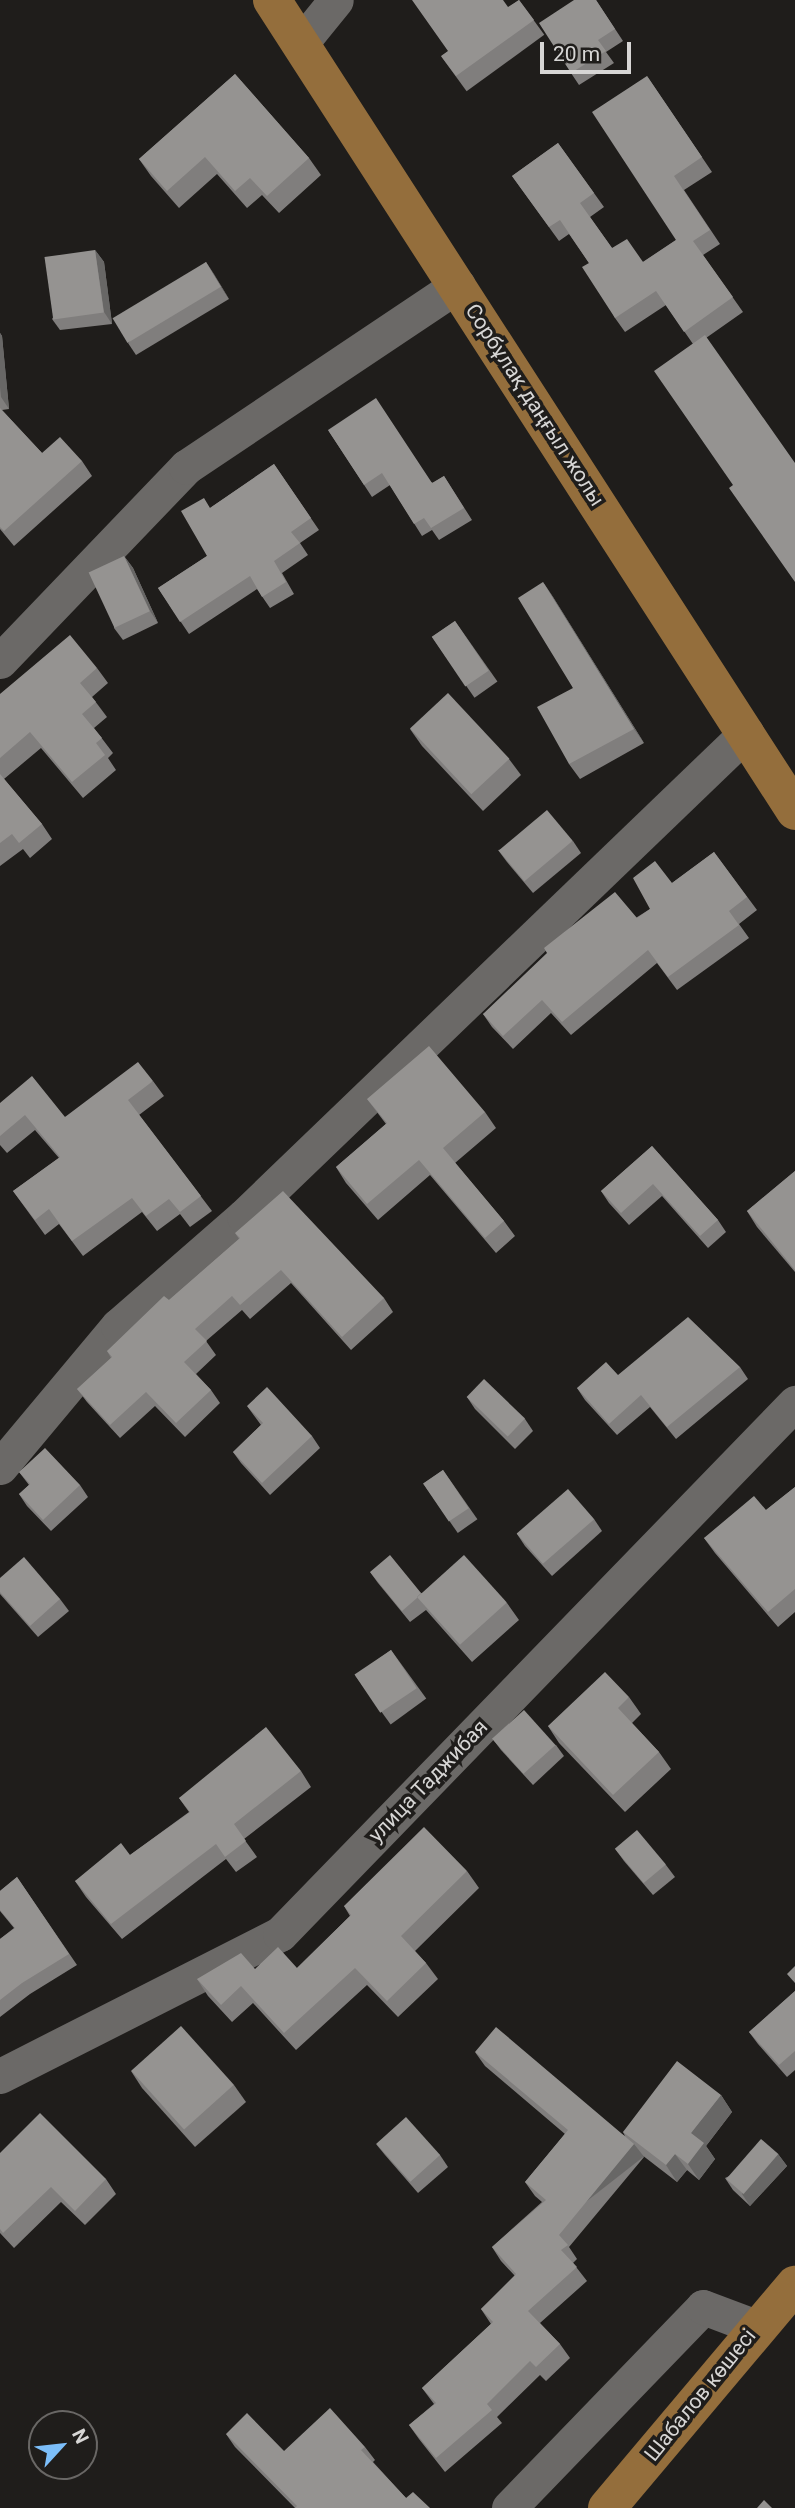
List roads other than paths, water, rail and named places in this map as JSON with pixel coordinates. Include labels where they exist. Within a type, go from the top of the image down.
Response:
[{"type":"main road","name":"Сорбұлақ даңғыл жолы","points":[[272,0],[795,811]]},
{"type":"main road","name":"Шабалов көшесі","points":[[607,2508],[756,2327],[795,2284]]},
{"type":"street","points":[[301,43],[336,0]]},
{"type":"street","points":[[0,661],[186,467],[458,285]]},
{"type":"street","points":[[0,1467],[118,1326],[244,1216],[746,733]]},
{"type":"street","name":"улица Таджибая","points":[[0,2076],[280,1934],[795,1403]]},
{"type":"street","points":[[509,2508],[703,2307],[756,2327]]}]
